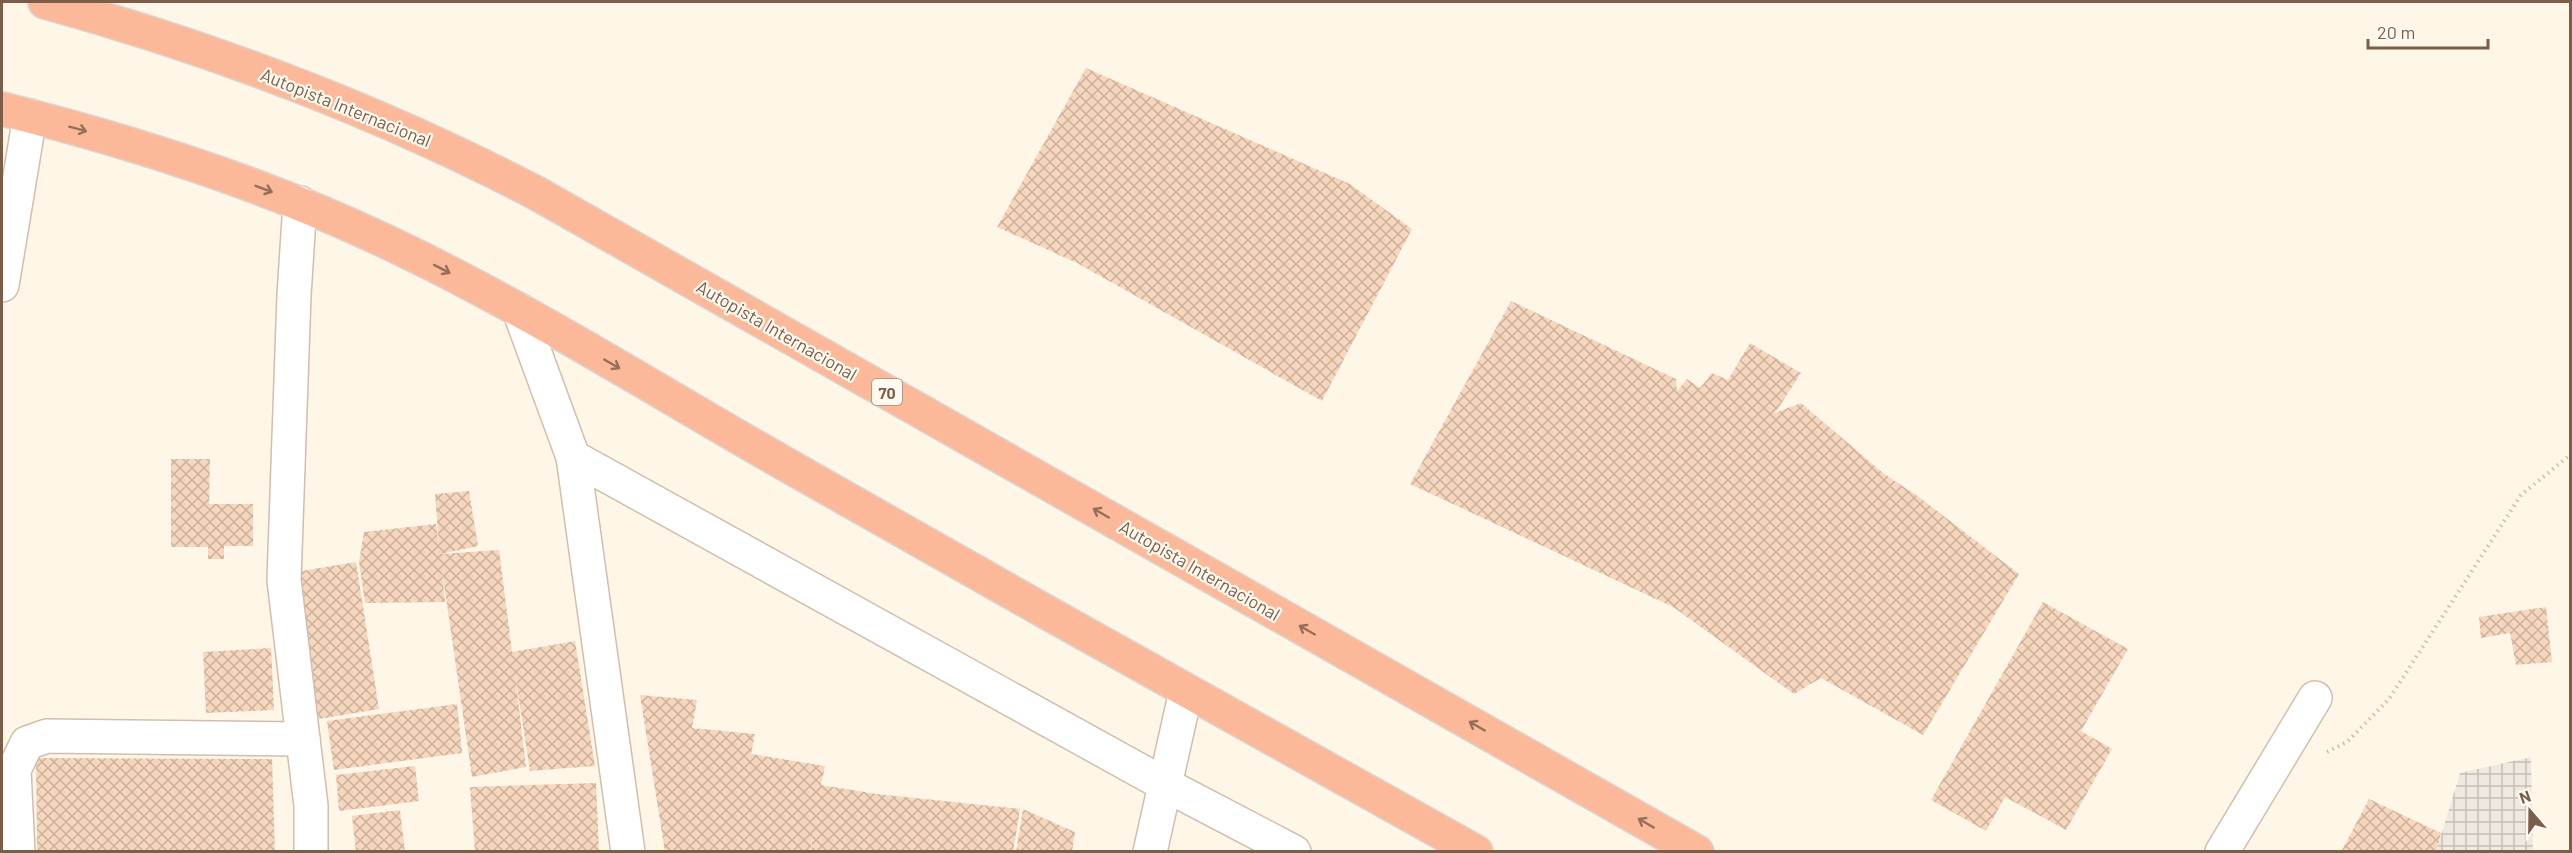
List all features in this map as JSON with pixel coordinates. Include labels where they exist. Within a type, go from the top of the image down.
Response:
[{"type":"highway","name":"Autopista Internacional","points":[[45,2],[222,57],[334,99],[419,135],[489,169],[1697,852]]},
{"type":"highway","points":[[16,113],[143,146],[300,203],[386,242],[519,310],[728,432],[1476,852]]},
{"type":"street","points":[[2,285],[16,113]]},
{"type":"street","points":[[300,203],[294,295],[284,580],[312,806],[311,852]]},
{"type":"street","points":[[519,310],[573,457],[628,852]]},
{"type":"street","points":[[573,457],[1164,784],[1294,852]]},
{"type":"street","points":[[1150,852],[1186,691]]},
{"type":"street","points":[[2222,852],[2314,698]]},
{"type":"street","points":[[18,852],[14,770],[27,743],[47,736],[303,739]]},
{"type":"path","points":[[2326,753],[2347,742],[2389,699],[2521,495],[2571,455]]},
{"type":"shaded area","points":[[2531,757],[2533,851],[2436,852],[2460,773]]},
{"type":"building","points":[[1086,68],[1350,184],[1412,229],[1322,401],[1077,263],[997,227]]},
{"type":"building","points":[[1511,301],[1676,379],[1677,391],[1687,379],[1700,388],[1712,373],[1728,380],[1750,343],[1801,373],[1775,413],[1801,403],[1883,473],[1919,497],[2019,574],[1923,735],[1821,678],[1794,694],[1673,607],[1410,484]]},
{"type":"building","points":[[171,459],[210,459],[209,504],[253,504],[253,546],[224,546],[224,559],[208,559],[208,547],[171,547]]},
{"type":"building","points":[[469,491],[478,546],[440,554],[499,550],[512,652],[575,641],[595,766],[530,771],[515,674],[526,767],[472,777],[442,570],[445,602],[365,603],[359,562],[364,532],[436,524],[439,545],[435,494]]},
{"type":"building","points":[[356,562],[379,709],[319,719],[296,572]]},
{"type":"building","points":[[2043,602],[2128,649],[2081,731],[2112,749],[2066,830],[2005,797],[1986,831],[1931,800]]},
{"type":"building","points":[[2546,607],[2552,662],[2516,665],[2510,633],[2481,638],[2479,617]]},
{"type":"building","points":[[271,648],[274,710],[206,713],[203,652]]},
{"type":"building","points":[[640,695],[697,700],[692,728],[755,734],[751,754],[825,766],[821,785],[877,794],[1020,809],[1013,852],[811,852],[813,834],[810,852],[665,852]]},
{"type":"building","points":[[457,704],[462,753],[334,770],[327,721]]},
{"type":"building","points":[[36,758],[272,759],[275,852],[37,852]]},
{"type":"building","points":[[415,766],[419,801],[339,811],[336,775]]},
{"type":"building","points":[[596,783],[599,852],[475,852],[470,787]]},
{"type":"building","points":[[2369,799],[2441,833],[2436,852],[2341,852]]},
{"type":"building","points":[[1023,809],[1075,832],[1072,852],[1016,852]]},
{"type":"building","points":[[400,810],[405,852],[356,852],[352,816]]}]
